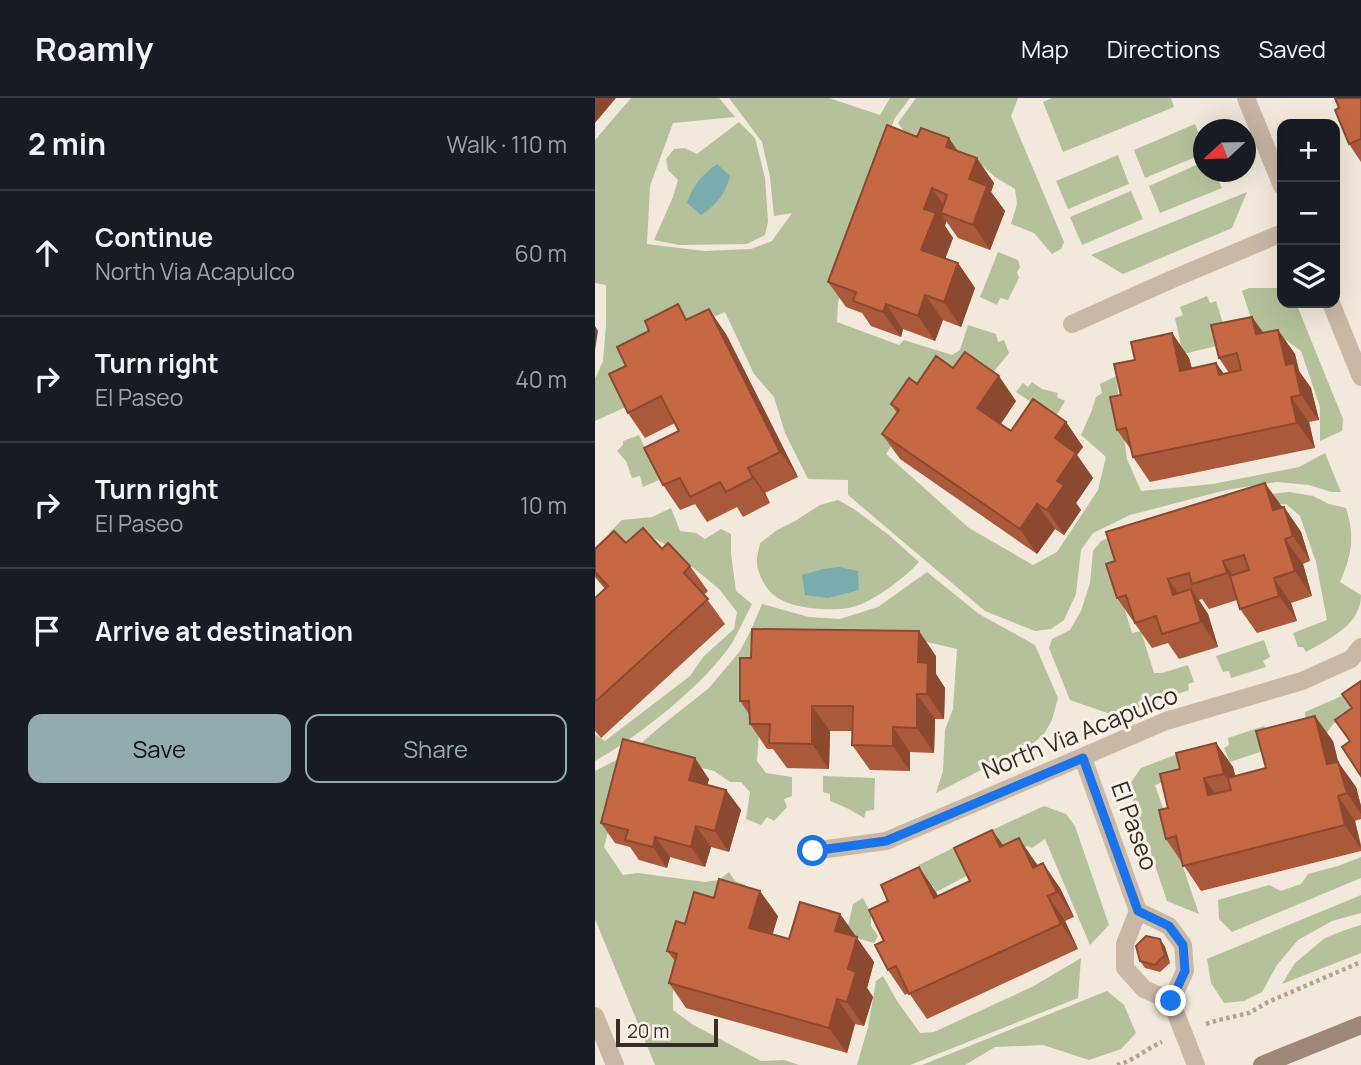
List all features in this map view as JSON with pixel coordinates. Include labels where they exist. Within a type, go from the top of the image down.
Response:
[{"type":"main road","points":[[1262,1065],[1361,1026]]},
{"type":"street","points":[[1246,98],[1280,182]]},
{"type":"street","points":[[1072,324],[1277,235]]},
{"type":"street","points":[[1333,308],[1361,377]]},
{"type":"street","name":"North Via Acapulco","points":[[813,851],[886,841],[1166,721],[1302,681],[1351,659],[1361,647]]},
{"type":"street","name":"El Paseo","points":[[1083,758],[1138,911],[1125,944],[1125,968],[1144,989],[1171,1001],[1185,971],[1183,945],[1169,926],[1138,911]]},
{"type":"street","points":[[1171,1001],[1196,1065]]},
{"type":"street","points":[[595,1016],[615,1065]]},
{"type":"path","points":[[1117,1065],[1126,1063],[1149,1047],[1184,1032],[1249,1013],[1268,1002],[1361,962]]},
{"type":"green space","points":[[631,98],[719,98],[735,117],[673,123],[650,186],[647,244],[704,251],[751,249],[772,241],[792,213],[774,216],[770,177],[762,142],[729,98],[829,98],[880,115],[890,98],[910,98],[895,118],[884,144],[896,151],[838,302],[837,322],[899,345],[904,340],[952,355],[960,350],[968,325],[996,334],[998,342],[1004,340],[1009,353],[991,375],[923,399],[886,454],[969,528],[1033,565],[1057,552],[1098,490],[1106,457],[1081,435],[1096,397],[1102,393],[1100,384],[1116,376],[1127,459],[1141,491],[1213,484],[1299,467],[1325,453],[1341,492],[1277,482],[1226,490],[1130,515],[1093,533],[1081,550],[1076,594],[1064,620],[1051,629],[1035,631],[985,611],[848,495],[848,480],[808,479],[785,433],[774,397],[754,374],[725,312],[658,341],[626,407],[595,421],[595,379],[603,361],[606,285],[595,283],[595,140]]},
{"type":"green space","points":[[916,98],[1018,98],[1011,116],[1064,242],[1061,249],[1052,254],[1034,233],[1011,224],[1017,204],[1015,189],[995,177],[973,157],[908,137],[898,123]]},
{"type":"green space","points":[[1052,98],[1171,98],[1174,107],[1063,152],[1043,102]]},
{"type":"green space","points":[[739,122],[755,138],[765,178],[768,222],[765,235],[747,244],[679,245],[654,240],[678,180],[668,170],[666,159],[674,149],[685,148],[697,154]]},
{"type":"green space","points":[[1193,125],[1193,158],[1145,178],[1134,150]]},
{"type":"green space","points":[[1118,155],[1129,184],[1068,209],[1056,181]]},
{"type":"green space","points":[[1193,166],[1193,182],[1219,182],[1222,188],[1160,213],[1149,186]]},
{"type":"green space","points":[[1131,191],[1143,219],[1082,245],[1070,217]]},
{"type":"green space","points":[[1247,192],[1232,228],[1123,274],[1091,255]]},
{"type":"green space","points":[[998,252],[1018,260],[1020,267],[1017,272],[1019,278],[1008,300],[1000,298],[997,305],[980,297]]},
{"type":"green space","points":[[1249,288],[1277,288],[1277,308],[1298,308],[1343,419],[1342,431],[1320,441],[1320,407],[1301,351],[1275,332],[1257,336],[1242,291]]},
{"type":"green space","points":[[1207,296],[1210,303],[1216,301],[1229,343],[1183,354],[1175,318],[1183,315],[1180,307]]},
{"type":"green space","points":[[1032,382],[1042,389],[1058,393],[1057,397],[1065,401],[1055,418],[1016,392],[1023,383],[1028,387]]},
{"type":"green space","points":[[639,435],[659,480],[643,487],[640,476],[632,478],[626,461],[617,451],[623,441]]},
{"type":"green space","points":[[1289,492],[1313,496],[1346,508],[1351,528],[1351,545],[1340,582],[1361,595],[1360,606],[1350,623],[1306,652],[1303,647],[1298,647],[1293,633],[1327,620],[1316,562],[1300,516],[1286,504],[1260,505],[1114,574],[1132,633],[1141,631],[1154,673],[1188,665],[1194,682],[1188,684],[1189,690],[1116,716],[1070,700],[1049,648],[1052,639],[1070,630],[1081,611],[1090,583],[1093,551],[1101,541],[1220,499]]},
{"type":"green space","points":[[838,500],[890,536],[919,562],[889,588],[853,607],[813,608],[791,604],[775,596],[763,582],[759,572],[757,561],[760,543],[820,505]]},
{"type":"green space","points":[[671,508],[680,531],[696,533],[705,539],[721,529],[731,534],[736,591],[752,604],[732,643],[705,676],[650,724],[595,761],[595,734],[605,741],[690,676],[704,656],[734,629],[737,612],[719,589],[666,545],[647,534],[623,553],[609,533],[622,520],[652,517]]},
{"type":"green space","points":[[927,572],[979,614],[1035,645],[1058,698],[1052,720],[1044,734],[1032,744],[936,793],[943,771],[945,730],[953,709],[957,649],[906,637],[759,733],[757,761],[766,773],[792,777],[792,796],[784,799],[787,807],[774,821],[767,817],[761,825],[746,819],[750,792],[741,782],[730,782],[714,771],[633,750],[709,688],[740,651],[762,604],[809,617],[840,619],[878,607]]},
{"type":"green space","points":[[1264,640],[1270,657],[1263,661],[1266,667],[1231,678],[1229,671],[1223,672],[1216,656]]},
{"type":"green space","points":[[1344,695],[1348,702],[1356,698],[1361,710],[1333,724],[1327,733],[1307,740],[1305,712]]},
{"type":"green space","points":[[1264,726],[1275,747],[1230,762],[1224,748],[1229,745],[1228,738]]},
{"type":"green space","points":[[1188,750],[1197,769],[1155,785],[1199,914],[1167,901],[1130,784],[1141,768]]},
{"type":"green space","points":[[630,753],[604,847],[623,875],[638,873],[705,882],[719,880],[729,872],[735,881],[746,885],[742,901],[720,896],[709,900],[673,980],[673,1010],[692,1024],[761,1061],[784,1060],[799,1065],[655,1065],[595,919],[595,771]]},
{"type":"green space","points":[[823,776],[875,778],[874,810],[866,811],[864,818],[830,801],[830,794],[823,792]]},
{"type":"green space","points":[[1044,806],[1066,814],[1075,826],[1109,925],[1090,945],[1045,839],[1032,848],[1027,846],[1010,855],[993,835],[992,830]]},
{"type":"green space","points":[[953,848],[957,855],[962,853],[972,873],[936,892],[933,886],[924,889],[918,874],[922,871],[919,865]]},
{"type":"green space","points":[[1361,857],[1361,878],[1232,932],[1219,919],[1218,900],[1269,885],[1281,891],[1301,884],[1308,874]]},
{"type":"green space","points":[[1361,895],[1361,913],[1332,921],[1298,940],[1277,965],[1262,992],[1244,1001],[1224,1003],[1211,983],[1207,959]]},
{"type":"green space","points":[[863,898],[871,914],[871,926],[878,936],[874,943],[846,935],[853,904]]},
{"type":"green space","points":[[1361,925],[1361,953],[1282,984],[1295,963],[1325,938]]},
{"type":"green space","points":[[1081,958],[1078,998],[910,1065],[857,1065],[868,1027],[876,981],[883,976],[920,1033],[934,1032],[1032,987]]},
{"type":"green space","points":[[1107,991],[1124,1005],[1136,1033],[1121,1049],[1089,1060],[1043,1045],[995,1047],[965,1065],[922,1065]]},
{"type":"water","points":[[717,164],[730,176],[720,198],[701,215],[687,203],[699,181]]},
{"type":"water","points":[[839,567],[858,571],[859,590],[828,598],[805,595],[802,575]]},
{"type":"building","points":[[1335,98],[1361,98],[1361,139],[1349,144],[1335,110],[1339,108]]},
{"type":"building","points":[[887,125],[917,137],[921,128],[949,138],[946,147],[977,158],[969,179],[987,186],[973,225],[941,213],[947,195],[932,188],[924,209],[936,213],[921,250],[958,263],[944,302],[925,295],[918,316],[886,304],[883,312],[853,301],[856,292],[828,282]]},
{"type":"building","points":[[678,304],[686,320],[709,309],[780,452],[748,468],[753,478],[726,492],[720,482],[690,497],[680,478],[663,485],[644,448],[679,431],[661,396],[628,413],[609,374],[626,366],[617,347],[649,331],[645,321]]},
{"type":"building","points":[[1252,317],[1256,334],[1278,330],[1286,365],[1294,363],[1301,395],[1291,397],[1297,423],[1133,457],[1126,428],[1117,430],[1110,397],[1121,395],[1114,364],[1135,360],[1131,342],[1172,333],[1180,371],[1216,363],[1219,375],[1241,370],[1237,353],[1219,358],[1211,325]]},
{"type":"building","points":[[965,352],[999,376],[977,408],[1011,431],[1033,399],[1066,422],[1055,438],[1076,453],[1057,481],[1064,485],[1047,510],[1037,504],[1020,529],[882,434],[899,410],[891,404],[909,378],[917,384],[936,356],[953,368]]},
{"type":"building","points":[[1265,483],[1273,510],[1284,507],[1293,536],[1285,539],[1295,571],[1274,578],[1279,596],[1240,609],[1230,576],[1249,570],[1244,555],[1223,561],[1227,573],[1192,584],[1189,573],[1168,579],[1173,595],[1191,589],[1201,622],[1162,634],[1156,616],[1135,623],[1126,595],[1117,598],[1106,564],[1115,561],[1106,532]]},
{"type":"building","points":[[643,528],[662,549],[668,543],[690,566],[684,573],[708,599],[595,702],[595,598],[608,586],[595,572],[595,549],[614,531],[626,543]]},
{"type":"building","points":[[752,629],[919,631],[918,662],[928,663],[927,694],[917,694],[917,728],[893,727],[893,746],[852,745],[853,706],[812,706],[812,744],[769,743],[770,724],[750,724],[749,701],[740,701],[740,658],[751,658]]},
{"type":"building","points":[[1361,681],[1361,776],[1342,747],[1350,741],[1335,720],[1352,708],[1342,694]]},
{"type":"building","points":[[1315,716],[1327,764],[1338,762],[1347,793],[1338,796],[1345,825],[1183,866],[1176,836],[1166,839],[1159,810],[1168,808],[1160,774],[1180,769],[1176,753],[1216,743],[1224,774],[1204,778],[1208,795],[1231,790],[1228,778],[1266,768],[1256,731]]},
{"type":"building","points":[[623,739],[695,758],[689,780],[726,790],[715,831],[696,826],[691,847],[655,837],[653,847],[625,840],[628,830],[601,823]]},
{"type":"building","points":[[992,830],[1000,847],[1019,838],[1033,868],[1043,863],[1057,892],[1048,896],[1061,924],[909,994],[896,966],[888,970],[875,945],[884,941],[869,910],[888,901],[881,885],[919,867],[934,898],[970,881],[954,848]]},
{"type":"building","points":[[719,879],[760,891],[749,928],[789,939],[800,902],[840,914],[835,931],[857,937],[848,969],[856,972],[847,1002],[837,999],[829,1028],[669,983],[677,954],[667,951],[676,921],[685,924],[694,892],[714,898]]},
{"type":"building","points":[[1146,936],[1160,939],[1165,955],[1155,965],[1140,961],[1136,946]]},
{"type":"route","points":[[813,851],[886,841],[1083,758],[1138,911],[1169,926],[1183,945],[1185,971],[1171,1001]]}]
